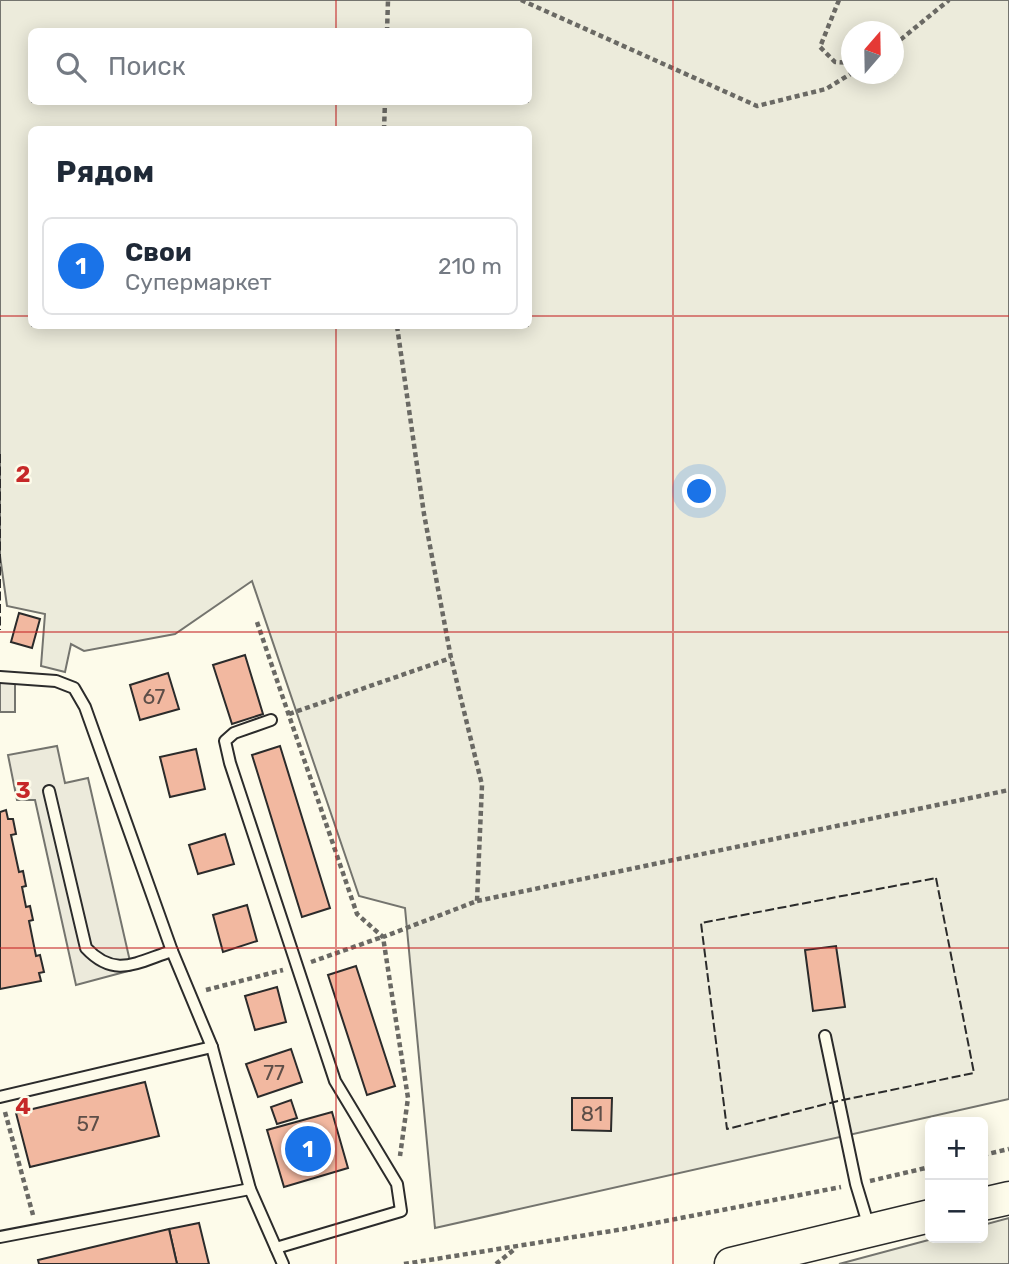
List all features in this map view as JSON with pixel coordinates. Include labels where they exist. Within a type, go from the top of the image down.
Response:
[{"type":"street","points":[[988,1203],[1009,1198]]},
{"type":"street","points":[[731,1264],[925,1217]]},
{"type":"lane","points":[[0,677],[56,681],[74,688],[85,707],[172,951],[212,1047],[250,1189],[284,1264]]},
{"type":"lane","points":[[271,720],[234,733],[225,741],[230,762],[335,1081],[397,1184],[401,1211],[276,1248]]},
{"type":"lane","points":[[49,791],[86,948],[100,963],[121,967],[172,951]]},
{"type":"lane","points":[[825,1036],[856,1184],[870,1230]]},
{"type":"lane","points":[[1,1097],[212,1047]]},
{"type":"lane","points":[[0,1237],[250,1189]]},
{"type":"path","points":[[387,28],[388,0]]},
{"type":"path","points":[[521,0],[757,106],[826,89],[841,80]]},
{"type":"path","points":[[839,0],[820,47],[835,62],[841,62]]},
{"type":"path","points":[[904,37],[949,0]]},
{"type":"path","points":[[384,126],[385,105]]},
{"type":"path","points":[[397,329],[424,514],[451,658],[482,785],[477,901]]},
{"type":"path","points":[[257,622],[357,914],[383,937],[408,1098],[397,1184]]},
{"type":"path","points":[[271,720],[451,658]]},
{"type":"path","points":[[383,937],[477,901],[1009,790]]},
{"type":"path","points":[[1,1097],[37,1230]]},
{"type":"path","points":[[988,1154],[1009,1149]]},
{"type":"path","points":[[404,1264],[516,1248],[856,1184],[925,1168]]},
{"type":"path","points":[[496,1264],[516,1248]]},
{"type":"shaded area","points":[[0,0],[1009,0],[1009,1099],[435,1228],[405,908],[359,896],[252,581],[175,634],[84,651],[71,644],[65,672],[41,666],[45,614],[7,606],[0,556]]},
{"type":"shaded area","points":[[0,681],[15,681],[15,712],[0,712]]},
{"type":"shaded area","points":[[57,746],[65,783],[88,778],[132,970],[76,985],[35,800],[17,800],[8,755]]},
{"type":"shaded area","points":[[1009,1218],[1009,1264],[839,1264],[925,1241],[988,1243],[988,1224]]},
{"type":"building","points":[[19,613],[40,619],[32,648],[11,642]]},
{"type":"building","points":[[245,655],[263,714],[232,724],[213,665]]},
{"type":"building","points":[[168,673],[179,709],[140,720],[130,685]]},
{"type":"building","points":[[280,746],[330,908],[302,917],[252,755]]},
{"type":"building","points":[[196,749],[205,789],[170,797],[160,757]]},
{"type":"building","points":[[6,810],[8,819],[13,819],[16,834],[11,835],[19,872],[23,871],[26,886],[22,887],[26,907],[30,906],[33,920],[29,921],[36,956],[40,955],[44,972],[39,973],[41,981],[0,989],[0,812]]},
{"type":"building","points":[[225,834],[234,864],[198,874],[189,845]]},
{"type":"building","points":[[247,905],[257,941],[223,952],[213,915]]},
{"type":"building","points":[[836,946],[845,1007],[813,1011],[805,950]]},
{"type":"building","points":[[356,966],[395,1086],[367,1095],[328,975]]},
{"type":"building","points":[[277,987],[286,1022],[255,1030],[245,996]]},
{"type":"building","points":[[291,1049],[302,1082],[258,1097],[246,1064]]},
{"type":"building","points":[[145,1082],[159,1136],[30,1167],[16,1113]]},
{"type":"building","points":[[572,1098],[612,1098],[611,1131],[572,1130]]},
{"type":"building","points":[[291,1100],[297,1118],[277,1124],[271,1107]]},
{"type":"building","points":[[332,1112],[348,1168],[284,1187],[267,1130]]},
{"type":"building","points":[[199,1223],[209,1264],[177,1264],[169,1229]]},
{"type":"building","points":[[169,1229],[177,1264],[39,1264],[38,1260]]},
{"type":"fence","points":[[0,454],[0,630]]},
{"type":"fence","points":[[936,878],[974,1073],[838,1101],[727,1129],[701,923],[936,878]]},
{"type":"place","name":"Свои","points":[[308,1149]]}]
